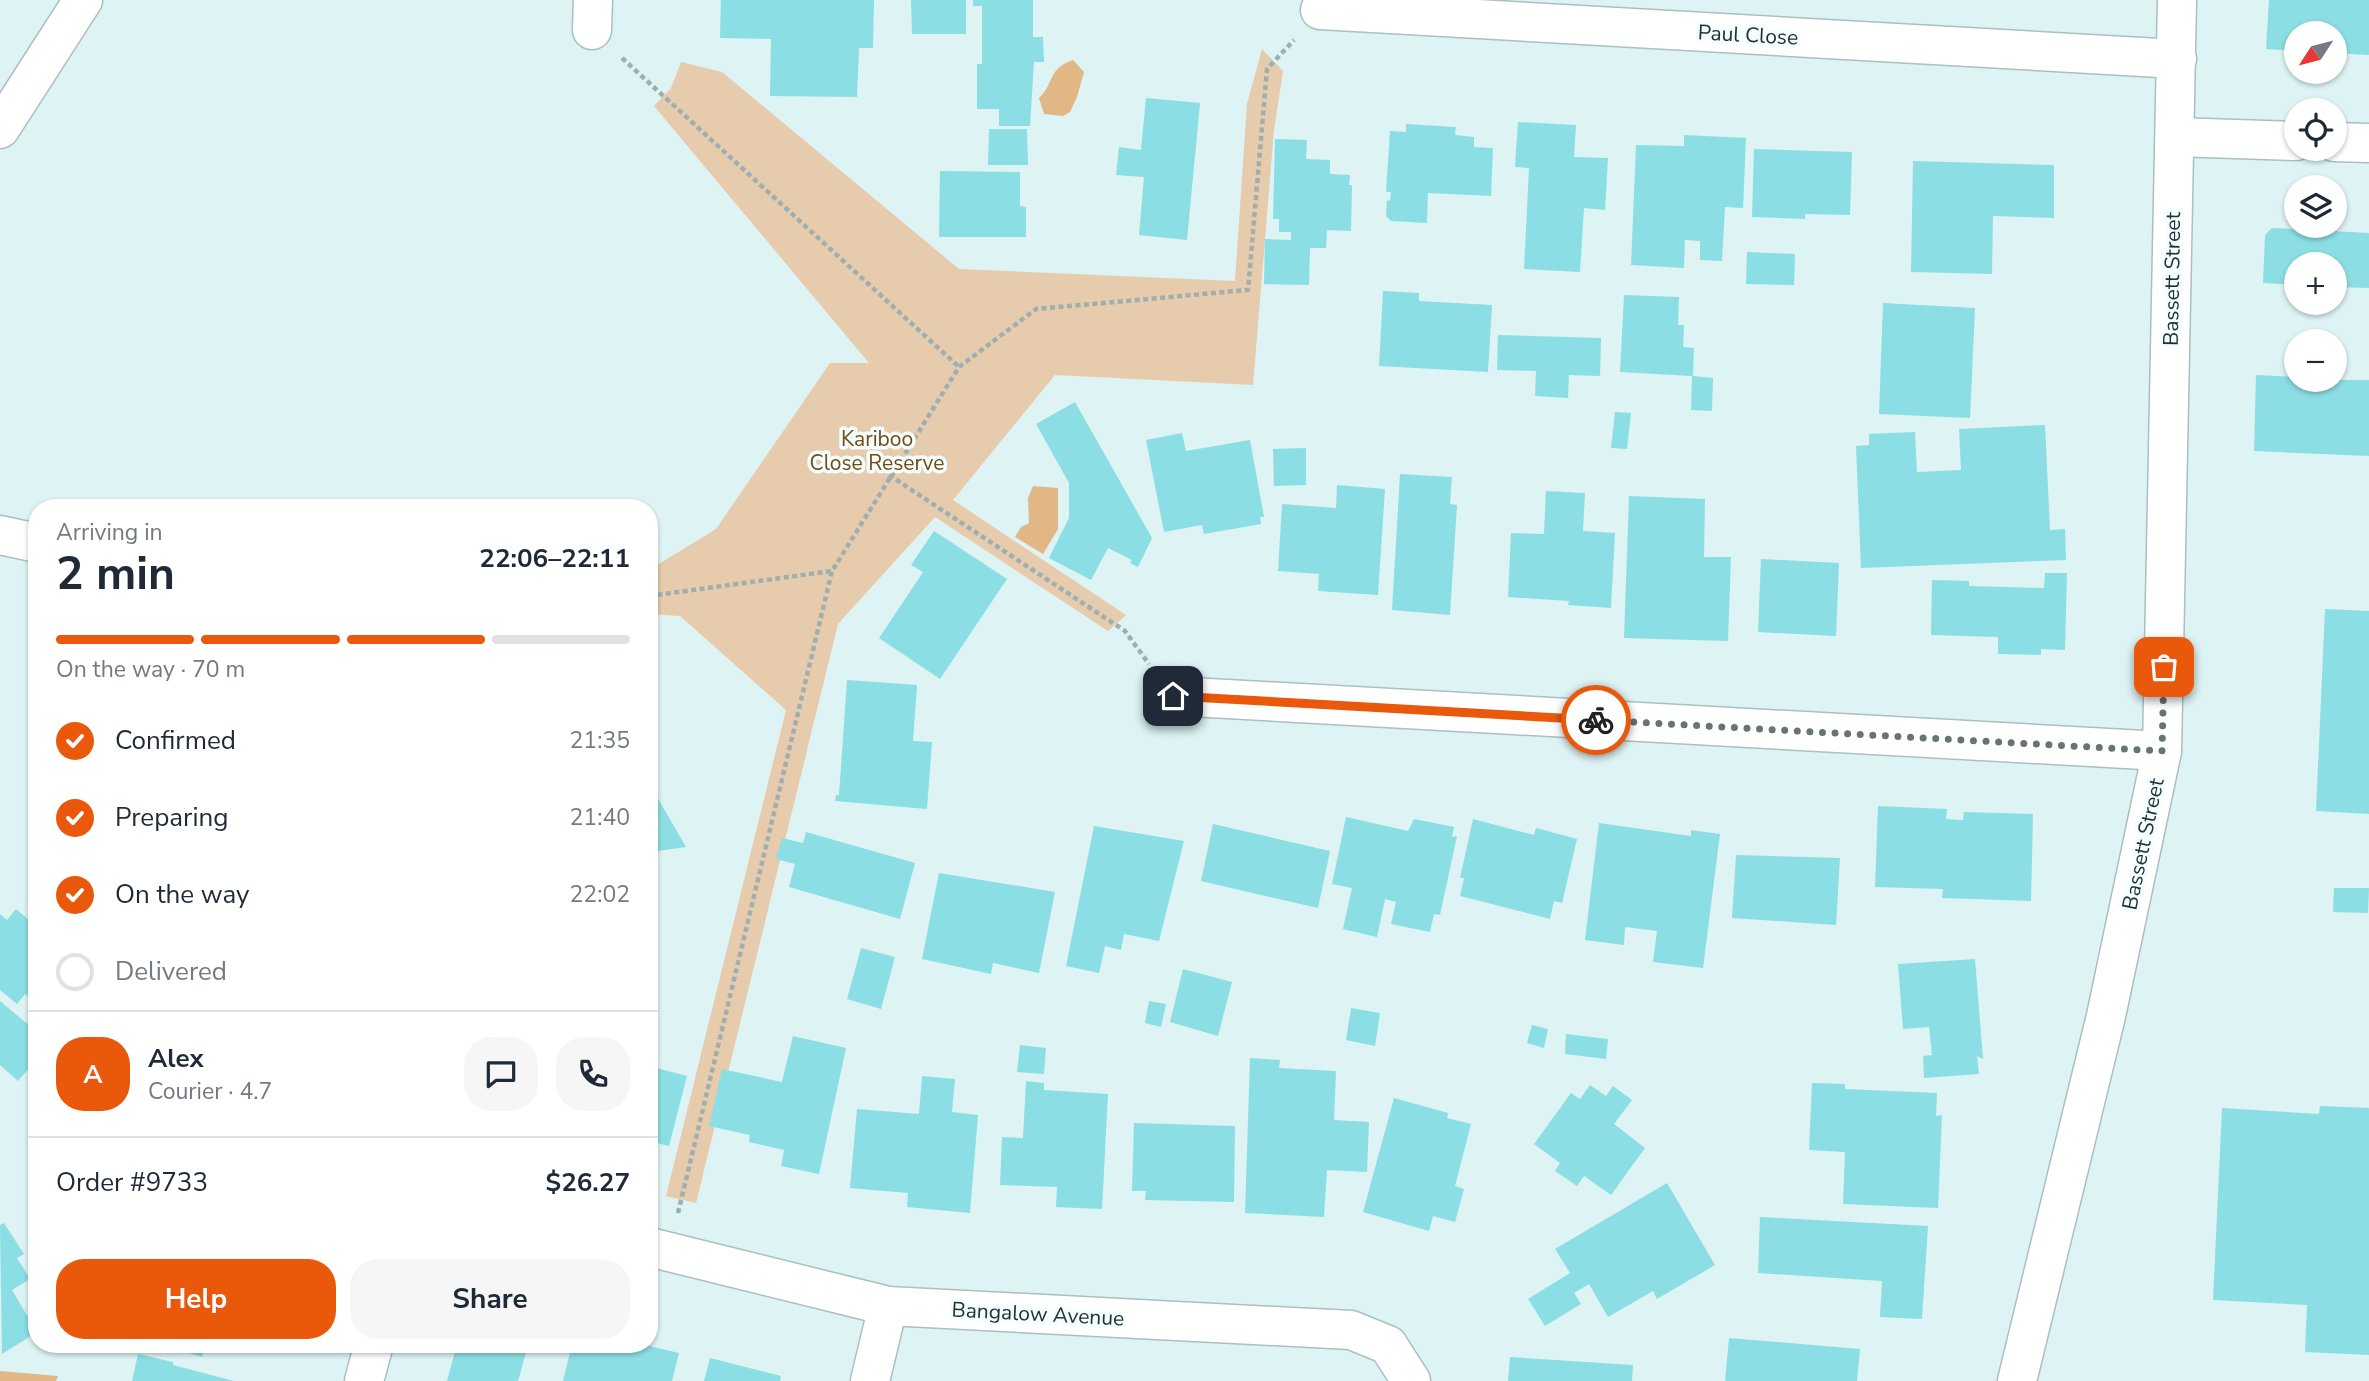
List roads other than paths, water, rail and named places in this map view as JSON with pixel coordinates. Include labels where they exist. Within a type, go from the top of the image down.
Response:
[{"type":"street","points":[[0,129],[83,0]]},
{"type":"street","name":"Bassett Street","points":[[2017,1381],[2106,1016],[2162,751],[2177,0]]},
{"type":"street","name":"Paul Close","points":[[1320,10],[2177,60]]},
{"type":"street","points":[[2175,137],[2284,141]]},
{"type":"street","points":[[2347,142],[2369,143]]},
{"type":"street","points":[[0,535],[28,540]]},
{"type":"street","points":[[1173,696],[2162,751]]},
{"type":"street","name":"Bangalow Avenue","points":[[659,1249],[888,1306],[1351,1330],[1388,1345],[1411,1381]]},
{"type":"street","points":[[870,1381],[888,1306]]},
{"type":"street","points":[[364,1381],[372,1353]]},
{"type":"park label","name":"Kariboo Close Reserve","points":[[877,451]]}]
